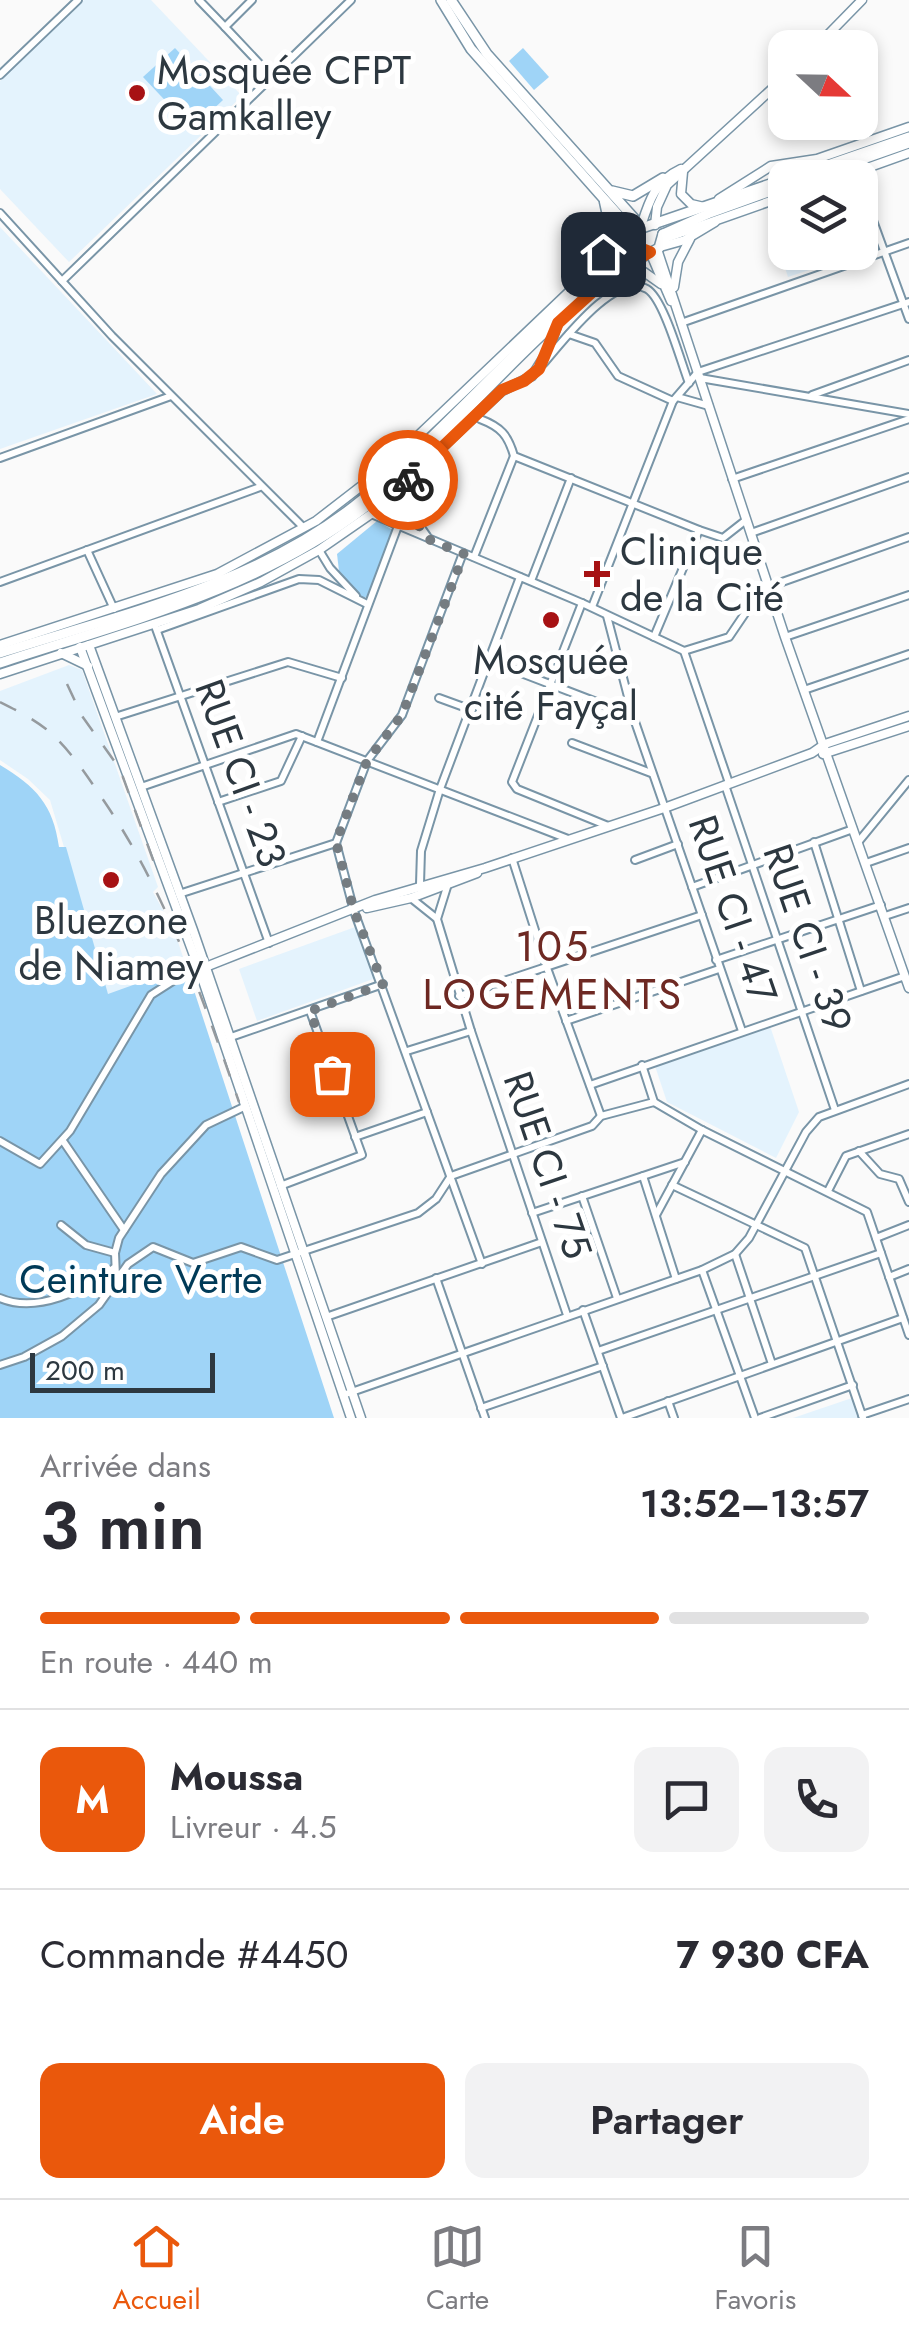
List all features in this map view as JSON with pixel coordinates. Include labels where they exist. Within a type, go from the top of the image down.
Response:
[{"type":"highway","points":[[441,0],[471,49],[604,192],[633,196],[664,178]]},
{"type":"highway","points":[[450,0],[486,54],[638,237],[659,244]]},
{"type":"highway","points":[[856,160],[909,140]]},
{"type":"highway","points":[[849,160],[909,140]]},
{"type":"highway","points":[[0,654],[214,583],[306,538],[362,500],[594,273],[638,237],[655,225],[768,187]]},
{"type":"highway","points":[[0,662],[226,588],[319,540],[376,499],[614,272],[659,244],[681,224],[768,189]]},
{"type":"highway","points":[[655,225],[659,244]]},
{"type":"main road","points":[[832,30],[862,0]]},
{"type":"main road","points":[[655,225],[662,194],[685,168],[768,93]]},
{"type":"main road","points":[[681,224],[771,166],[817,159],[909,127]]},
{"type":"main road","points":[[878,166],[909,153]]},
{"type":"main road","points":[[603,254],[618,238],[638,237],[650,200],[664,178],[685,168]]},
{"type":"main road","points":[[685,168],[681,194],[691,204],[707,207]]},
{"type":"main road","points":[[0,645],[229,568],[304,528],[369,482],[594,273],[609,226],[604,192]]},
{"type":"main road","points":[[659,244],[768,202]]},
{"type":"main road","points":[[659,244],[693,236],[720,218]]},
{"type":"main road","points":[[670,294],[678,262],[693,236]]},
{"type":"main road","points":[[659,244],[670,294],[768,587],[906,970],[909,988]]},
{"type":"main road","points":[[614,272],[644,272],[670,294]]},
{"type":"main road","points":[[0,674],[155,626],[236,594],[319,550],[371,514],[502,390],[524,381],[539,369],[558,323]]},
{"type":"main road","points":[[94,665],[109,638]]},
{"type":"main road","points":[[85,646],[202,968],[231,1037],[298,1252],[326,1317],[350,1418]]},
{"type":"main road","points":[[61,653],[94,665]]},
{"type":"main road","points":[[98,677],[179,894],[246,1106],[347,1393],[361,1418]]},
{"type":"main road","points":[[354,911],[447,887],[512,858],[667,807],[812,753],[824,744],[909,716]]},
{"type":"main road","points":[[812,753],[828,754],[909,726]]},
{"type":"main road","points":[[202,968],[420,884],[485,868]]},
{"type":"street","points":[[0,74],[78,0]]},
{"type":"street","points":[[199,0],[272,77]]},
{"type":"street","points":[[225,26],[252,0]]},
{"type":"street","points":[[62,281],[351,0]]},
{"type":"street","points":[[0,213],[171,396],[304,528]]},
{"type":"street","points":[[878,229],[907,303],[909,318]]},
{"type":"street","points":[[680,320],[909,243]]},
{"type":"street","points":[[539,369],[596,306],[618,290],[636,287],[647,289],[660,306],[689,383]]},
{"type":"street","points":[[592,607],[675,399],[689,383],[699,375],[907,303]]},
{"type":"street","points":[[569,334],[595,343],[618,376],[675,399],[709,406]]},
{"type":"street","points":[[807,397],[909,360]]},
{"type":"street","points":[[699,375],[909,416]]},
{"type":"street","points":[[0,458],[171,396]]},
{"type":"street","points":[[732,479],[909,416]]},
{"type":"street","points":[[474,558],[514,456],[505,433],[480,420]]},
{"type":"street","points":[[514,456],[723,538],[746,520]]},
{"type":"street","points":[[750,533],[909,477]]},
{"type":"street","points":[[532,581],[571,478]]},
{"type":"street","points":[[0,582],[260,488]]},
{"type":"street","points":[[396,492],[428,539]]},
{"type":"street","points":[[371,514],[592,607],[684,651],[728,637],[752,602],[768,587],[909,537]]},
{"type":"street","points":[[317,742],[398,526]]},
{"type":"street","points":[[654,638],[700,530]]},
{"type":"street","points":[[87,550],[114,609]]},
{"type":"street","points":[[319,550],[349,590],[367,604]]},
{"type":"street","points":[[464,554],[402,715],[367,761],[336,842],[354,911],[482,1264]]},
{"type":"street","points":[[420,884],[421,851],[440,790],[520,577]]},
{"type":"street","points":[[155,626],[300,579],[319,580],[367,604]]},
{"type":"street","points":[[785,637],[909,595]]},
{"type":"street","points":[[582,603],[512,782],[513,786],[608,826]]},
{"type":"street","name":"RUE CI - 47","points":[[607,614],[633,716],[742,1031]]},
{"type":"street","name":"RUE CI - 23","points":[[155,626],[270,944]]},
{"type":"street","name":"RUE CI - 39","points":[[684,651],[835,1110]]},
{"type":"street","points":[[804,690],[909,654]]},
{"type":"street","points":[[490,661],[633,716]]},
{"type":"street","points":[[115,717],[288,662],[342,678]]},
{"type":"street","points":[[439,698],[472,710]]},
{"type":"street","points":[[141,787],[288,734],[302,736],[568,839]]},
{"type":"street","points":[[218,802],[281,781],[302,736]]},
{"type":"street","points":[[572,743],[652,773]]},
{"type":"street","points":[[858,841],[909,780]]},
{"type":"street","points":[[894,798],[909,792]]},
{"type":"street","points":[[692,886],[854,829]]},
{"type":"street","points":[[179,894],[336,842]]},
{"type":"street","points":[[814,842],[862,991]]},
{"type":"street","points":[[635,860],[678,844]]},
{"type":"street","points":[[866,863],[909,848]]},
{"type":"street","points":[[512,858],[601,1116]]},
{"type":"street","points":[[411,898],[437,919],[447,887]]},
{"type":"street","points":[[566,1022],[777,940],[881,905]]},
{"type":"street","points":[[884,916],[909,908]]},
{"type":"street","points":[[459,996],[702,915]]},
{"type":"street","name":"RUE CI - 75","points":[[437,919],[459,996],[567,1315]]},
{"type":"street","points":[[0,1141],[40,1164],[62,1142],[92,1098],[151,995],[176,978],[202,968]]},
{"type":"street","points":[[590,1085],[862,991],[906,970]]},
{"type":"street","points":[[231,1037],[383,984]]},
{"type":"street","points":[[280,1186],[362,1155],[310,1011]]},
{"type":"street","points":[[407,1051],[471,1031]]},
{"type":"street","points":[[642,1065],[654,1102],[867,1212],[909,1334]]},
{"type":"street","points":[[347,1393],[702,1270],[734,1254],[758,1225],[812,1123],[835,1110],[909,1084]]},
{"type":"street","points":[[0,1298],[14,1303],[50,1300],[91,1285],[153,1247],[192,1263],[241,1247],[277,1260],[418,1213],[436,1199],[451,1176],[592,1126],[601,1116],[654,1102]]},
{"type":"street","points":[[0,1366],[62,1336],[99,1305],[116,1272],[115,1253],[124,1230],[161,1174],[191,1140],[216,1120],[246,1106]]},
{"type":"street","points":[[355,1136],[427,1112]]},
{"type":"street","points":[[656,1215],[702,1130]]},
{"type":"street","points":[[828,1191],[844,1158],[909,1134]]},
{"type":"street","points":[[62,1142],[124,1230]]},
{"type":"street","points":[[860,1150],[880,1174],[899,1180],[909,1176]]},
{"type":"street","points":[[532,1214],[685,1162]]},
{"type":"street","points":[[644,1176],[676,1278]]},
{"type":"street","points":[[899,1180],[909,1202]]},
{"type":"street","points":[[672,1185],[805,1248],[862,1417],[909,1399]]},
{"type":"street","points":[[582,1196],[616,1298]]},
{"type":"street","points":[[61,1225],[86,1245],[115,1253]]},
{"type":"street","points":[[876,1238],[909,1225]]},
{"type":"street","points":[[326,1317],[542,1242]]},
{"type":"street","points":[[598,1351],[881,1252]]},
{"type":"street","points":[[734,1254],[772,1364]]},
{"type":"street","points":[[889,1277],[909,1269]]},
{"type":"street","points":[[702,1270],[757,1418],[853,1385]]},
{"type":"street","points":[[436,1278],[484,1418]]},
{"type":"street","name":"RUE CI - 75","points":[[583,1310],[621,1418]]},
{"type":"street","points":[[621,1418],[903,1318]]},
{"type":"street","points":[[481,1408],[602,1366]]},
{"type":"street","points":[[668,1402],[674,1418]]},
{"type":"shaded area","points":[[84,0],[151,0],[242,96],[69,262],[0,189],[0,81]]},
{"type":"shaded area","points":[[0,227],[157,394],[0,449]]},
{"type":"shaded area","points":[[786,270],[809,270],[788,277]]},
{"type":"shaded area","points":[[69,665],[82,670],[158,887],[153,892],[174,930],[186,966],[108,995],[50,800],[0,760],[0,691]]},
{"type":"shaded area","points":[[358,926],[376,978],[257,1021],[239,969]]},
{"type":"shaded area","points":[[770,1026],[799,1112],[776,1158],[667,1102],[655,1066]]},
{"type":"shaded area","points":[[852,1398],[859,1418],[793,1418]]},
{"type":"green space","points":[[175,48],[223,100],[192,129],[143,77]]},
{"type":"green space","points":[[523,48],[549,77],[534,90],[509,61]]},
{"type":"green space","points":[[377,521],[393,530],[367,597],[363,598],[339,571],[337,554]]},
{"type":"green space","name":"Ceinture Verte","points":[[0,765],[41,798],[52,819],[59,847],[66,847],[108,994],[186,966],[334,1418],[0,1418]]},
{"type":"railway","points":[[67,684],[82,716],[120,769],[156,868]]},
{"type":"railway","points":[[0,702],[41,725],[63,745],[126,836],[165,909],[239,1102]]},
{"type":"way so far","points":[[332,1074],[310,1011],[383,984],[354,911],[336,842],[367,761],[402,715],[464,554],[428,539],[396,492],[408,480]]},
{"type":"place","name":"Mosquée CFPT Gamkalley","points":[[137,93]]},
{"type":"place","name":"Clinique de la Cité","points":[[597,574]]},
{"type":"place","name":"Mosquée cité Fayçal","points":[[551,620]]},
{"type":"place","name":"Bluezone de Niamey","points":[[111,880]]},
{"type":"district","name":"105 LOGEMENTS","points":[[553,970]]},
{"type":"route","points":[[408,480],[502,390],[524,381],[539,369],[558,323],[614,272],[650,252],[640,248],[632,234],[613,242],[603,254]]}]
